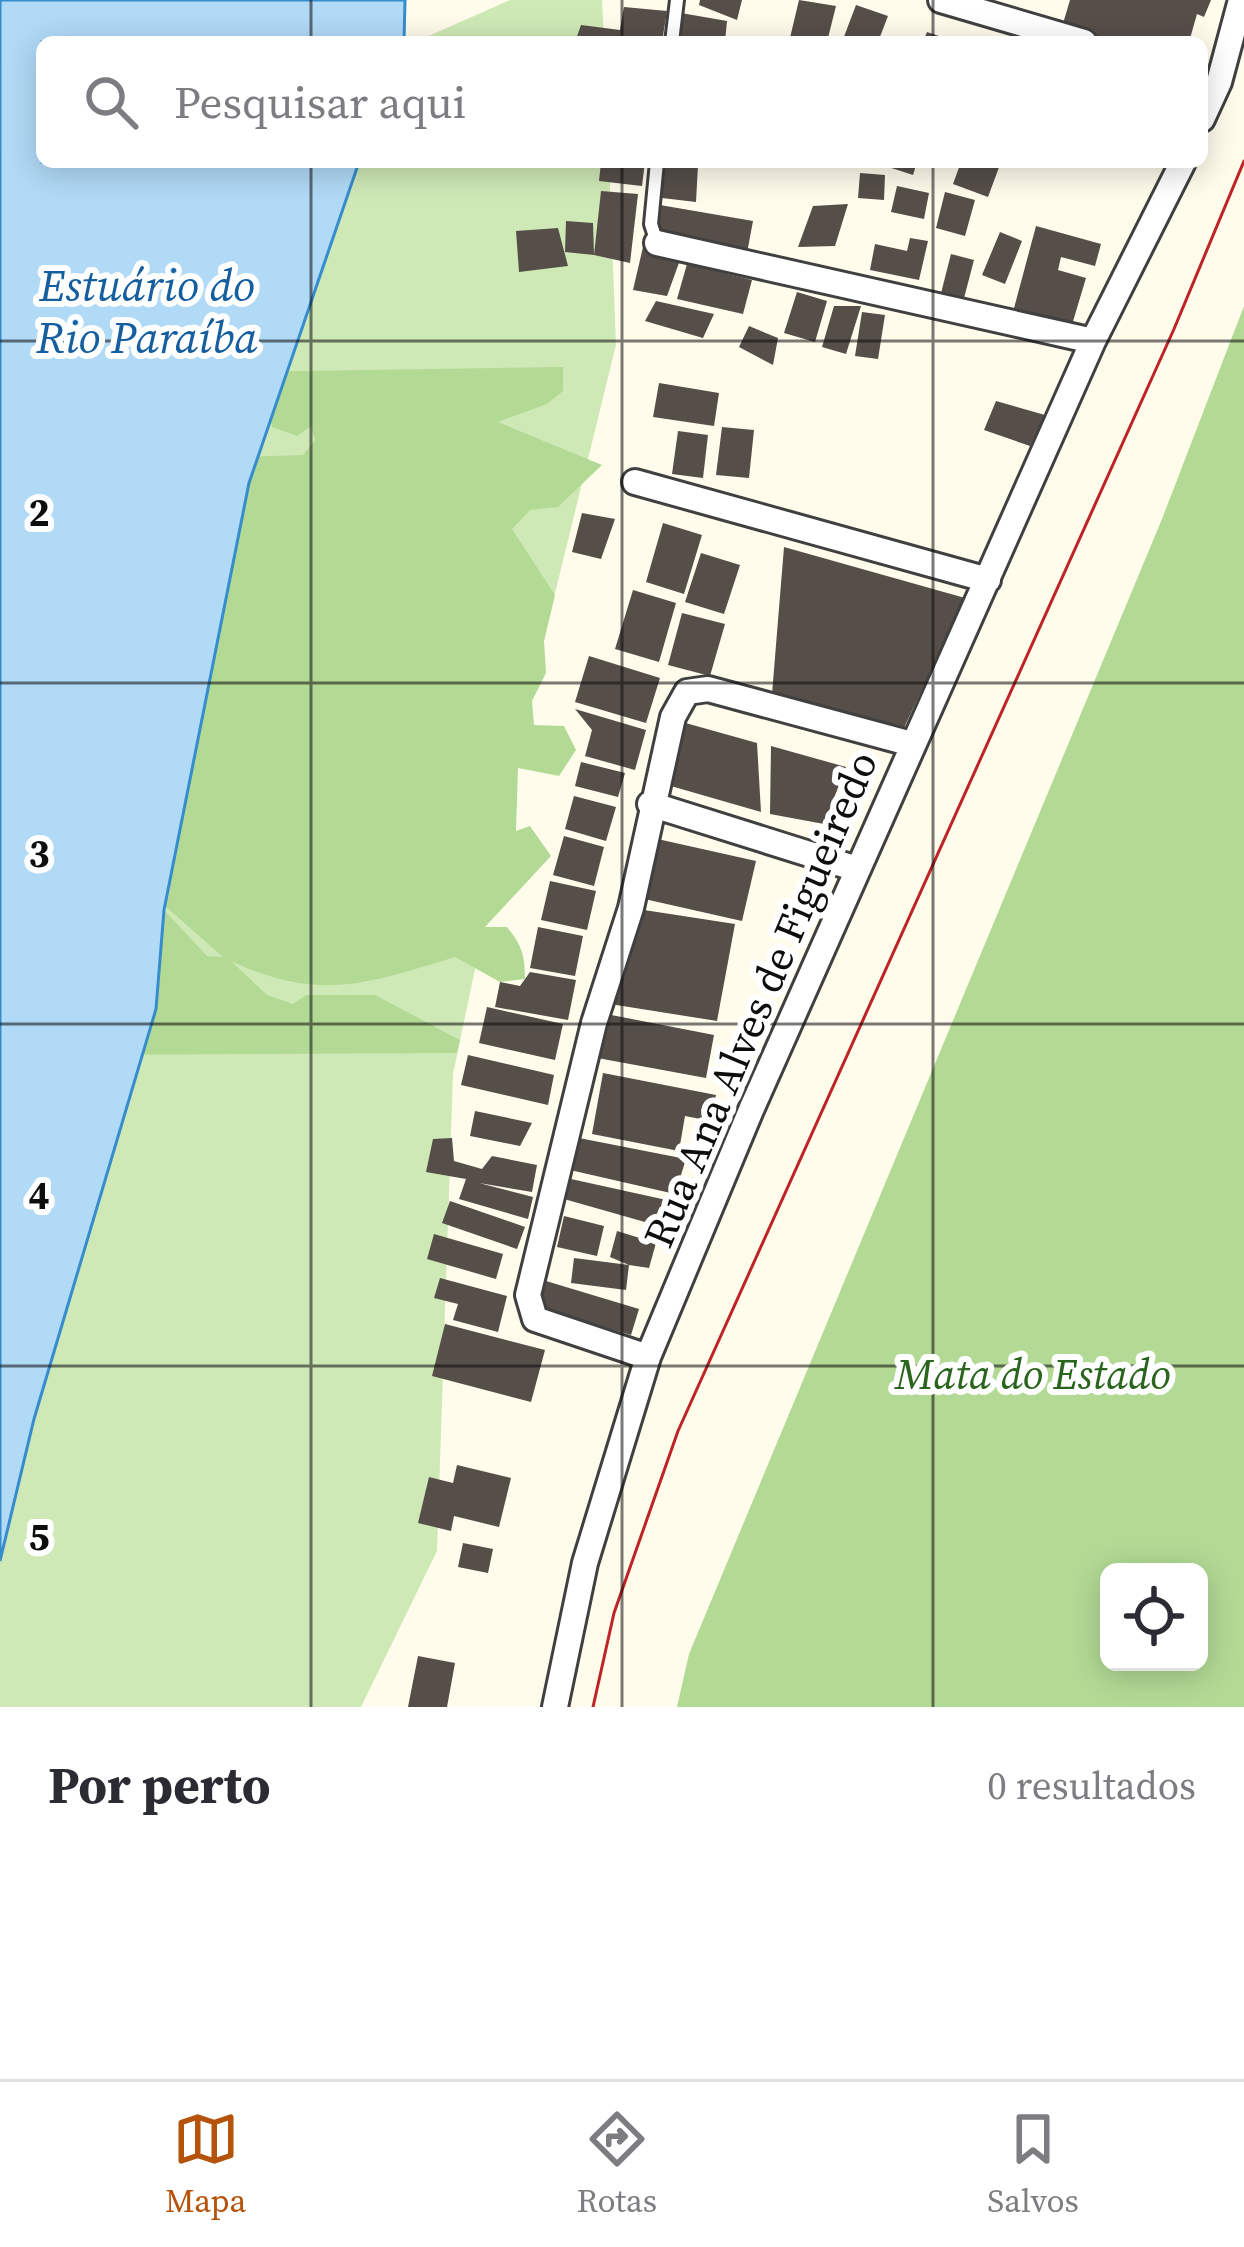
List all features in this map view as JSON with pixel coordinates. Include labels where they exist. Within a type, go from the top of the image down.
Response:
[{"type":"street","points":[[941,0],[1064,36]]},
{"type":"street","points":[[1211,79],[1241,0]]},
{"type":"street","name":"Rua Ana Alves de Figueiredo","points":[[554,1707],[585,1563],[648,1357],[857,869],[1093,341],[1180,168]]},
{"type":"street","points":[[657,243],[1093,341]]},
{"type":"street","points":[[635,482],[988,580]]},
{"type":"street","points":[[648,1357],[535,1319],[528,1295],[594,1023],[631,908],[650,804],[673,718],[688,692],[708,689],[913,744]]},
{"type":"street","points":[[650,804],[857,869]]},
{"type":"lane","points":[[672,36],[677,0]]},
{"type":"lane","points":[[656,168],[651,224],[657,243]]},
{"type":"green space","points":[[0,0],[405,0],[404,36],[36,36],[36,168],[609,168],[616,345],[547,626],[453,1074],[437,1551],[361,1707],[0,1707]]},
{"type":"green space","points":[[510,0],[602,0],[604,36],[429,36]]},
{"type":"green space","name":"Mata do Estado","points":[[1244,306],[1244,1707],[677,1707],[689,1654],[1162,519]]},
{"type":"green space","points":[[563,367],[563,391],[547,404],[498,422],[602,465],[558,507],[530,510],[512,529],[555,595],[544,641],[546,673],[532,701],[534,725],[564,726],[576,750],[559,776],[518,768],[516,831],[530,826],[551,856],[485,927],[507,927],[512,933],[522,951],[525,979],[500,982],[455,957],[368,981],[317,985],[262,974],[231,961],[267,995],[293,1004],[306,995],[375,995],[460,1040],[457,1053],[71,1055],[164,910],[207,956],[223,957],[165,906],[157,883],[234,457],[303,455],[315,440],[311,426],[297,436],[272,427],[261,374],[245,372]]},
{"type":"water","name":"Estuário do Rio Paraíba","points":[[0,0],[405,0],[404,36],[36,36],[36,168],[357,168],[249,483],[164,910],[156,1009],[34,1419],[0,1561]]},
{"type":"building","points":[[700,0],[742,0],[737,20],[699,5]]},
{"type":"building","points":[[799,0],[836,6],[828,36],[790,36]]},
{"type":"building","points":[[1070,0],[1211,0],[1204,17],[1197,14],[1191,36],[1093,36],[1062,27]]},
{"type":"building","points":[[856,5],[888,16],[880,36],[844,36]]},
{"type":"building","points":[[624,7],[667,11],[663,36],[577,36],[581,25],[620,30]]},
{"type":"building","points":[[681,13],[727,21],[726,36],[677,36]]},
{"type":"building","points":[[600,168],[644,168],[642,186],[599,181]]},
{"type":"building","points":[[664,168],[698,168],[696,202],[662,198]]},
{"type":"building","points":[[959,168],[999,168],[988,197],[953,184]]},
{"type":"building","points":[[860,173],[885,175],[884,200],[858,198]]},
{"type":"building","points":[[897,186],[929,193],[924,219],[891,212]]},
{"type":"building","points":[[601,191],[638,194],[630,263],[594,255]]},
{"type":"building","points":[[945,192],[975,200],[965,236],[936,228]]},
{"type":"building","points":[[848,204],[835,246],[798,247],[813,206]]},
{"type":"building","points":[[660,205],[753,221],[747,253],[659,232]]},
{"type":"building","points":[[566,221],[593,223],[594,255],[565,252]]},
{"type":"building","points":[[1036,226],[1101,244],[1095,266],[1061,257],[1058,270],[1086,278],[1071,328],[1013,312]]},
{"type":"building","points":[[558,228],[568,266],[519,272],[516,231]]},
{"type":"building","points":[[1000,232],[1022,241],[1005,284],[982,275]]},
{"type":"building","points":[[910,238],[928,241],[919,280],[870,270],[875,244],[907,251]]},
{"type":"building","points":[[643,247],[680,260],[667,296],[633,290]]},
{"type":"building","points":[[951,254],[974,260],[963,302],[940,297]]},
{"type":"building","points":[[687,264],[752,280],[743,314],[677,299]]},
{"type":"building","points":[[797,292],[827,301],[815,342],[784,333]]},
{"type":"building","points":[[656,301],[714,314],[703,338],[645,321]]},
{"type":"building","points":[[834,306],[861,306],[846,354],[822,347]]},
{"type":"building","points":[[862,312],[885,315],[878,359],[855,356]]},
{"type":"building","points":[[749,326],[778,338],[773,365],[739,347]]},
{"type":"building","points":[[659,383],[719,393],[714,426],[653,417]]},
{"type":"building","points":[[996,401],[1045,415],[1030,446],[984,430]]},
{"type":"building","points":[[722,427],[754,430],[749,478],[716,475]]},
{"type":"building","points":[[678,431],[708,435],[703,478],[672,474]]},
{"type":"building","points":[[582,513],[615,519],[601,559],[572,552]]},
{"type":"building","points":[[663,523],[702,535],[684,594],[646,582]]},
{"type":"building","points":[[784,547],[965,598],[903,730],[772,694]]},
{"type":"building","points":[[701,553],[740,565],[724,614],[685,602]]},
{"type":"building","points":[[633,590],[676,603],[659,662],[615,649]]},
{"type":"building","points":[[682,613],[725,624],[710,676],[668,665]]},
{"type":"building","points":[[589,656],[660,678],[646,723],[575,702]]},
{"type":"building","points":[[575,709],[646,730],[635,770],[585,756],[592,730]]},
{"type":"building","points":[[682,722],[757,743],[761,812],[664,784]]},
{"type":"building","points":[[771,746],[846,767],[824,824],[770,814]]},
{"type":"building","points":[[581,762],[625,773],[618,797],[575,786]]},
{"type":"building","points":[[574,796],[616,807],[606,841],[565,829]]},
{"type":"building","points":[[564,836],[604,847],[594,886],[553,875]]},
{"type":"building","points":[[653,838],[756,861],[742,921],[640,898]]},
{"type":"building","points":[[550,881],[596,891],[587,930],[541,920]]},
{"type":"building","points":[[631,908],[735,924],[717,1021],[610,1004]]},
{"type":"building","points":[[538,927],[583,936],[575,976],[530,968]]},
{"type":"building","points":[[530,972],[576,980],[568,1020],[495,1007],[500,982],[520,986]]},
{"type":"building","points":[[487,1007],[563,1024],[555,1060],[479,1043]]},
{"type":"building","points":[[601,1013],[714,1035],[706,1078],[592,1057]]},
{"type":"building","points":[[468,1055],[554,1075],[548,1105],[461,1085]]},
{"type":"building","points":[[603,1073],[716,1095],[711,1121],[685,1116],[679,1151],[592,1134]]},
{"type":"building","points":[[475,1111],[532,1123],[520,1146],[470,1136]]},
{"type":"building","points":[[452,1138],[454,1161],[482,1169],[492,1156],[537,1165],[532,1192],[479,1183],[533,1197],[528,1219],[459,1199],[466,1179],[426,1172],[433,1139]]},
{"type":"building","points":[[579,1138],[686,1159],[675,1194],[570,1170]]},
{"type":"building","points":[[571,1179],[671,1201],[666,1228],[564,1199]]},
{"type":"building","points":[[450,1201],[525,1227],[517,1249],[442,1223]]},
{"type":"building","points":[[564,1216],[604,1226],[597,1256],[557,1247]]},
{"type":"building","points":[[617,1231],[656,1243],[649,1268],[610,1257]]},
{"type":"building","points":[[434,1234],[503,1254],[496,1279],[427,1259]]},
{"type":"building","points":[[574,1258],[629,1265],[626,1290],[571,1283]]},
{"type":"building","points":[[440,1278],[507,1296],[498,1332],[453,1320],[458,1304],[434,1298]]},
{"type":"building","points":[[546,1281],[639,1309],[631,1335],[539,1308]]},
{"type":"building","points":[[445,1324],[545,1350],[531,1402],[432,1376]]},
{"type":"building","points":[[457,1465],[511,1478],[499,1527],[454,1516],[451,1531],[418,1523],[429,1477],[453,1483]]},
{"type":"building","points":[[463,1543],[493,1549],[488,1573],[458,1567]]},
{"type":"building","points":[[418,1656],[455,1663],[447,1707],[408,1707]]},
{"type":"tram line","points":[[593,1707],[614,1613],[678,1431],[1174,329],[1244,161]]}]
